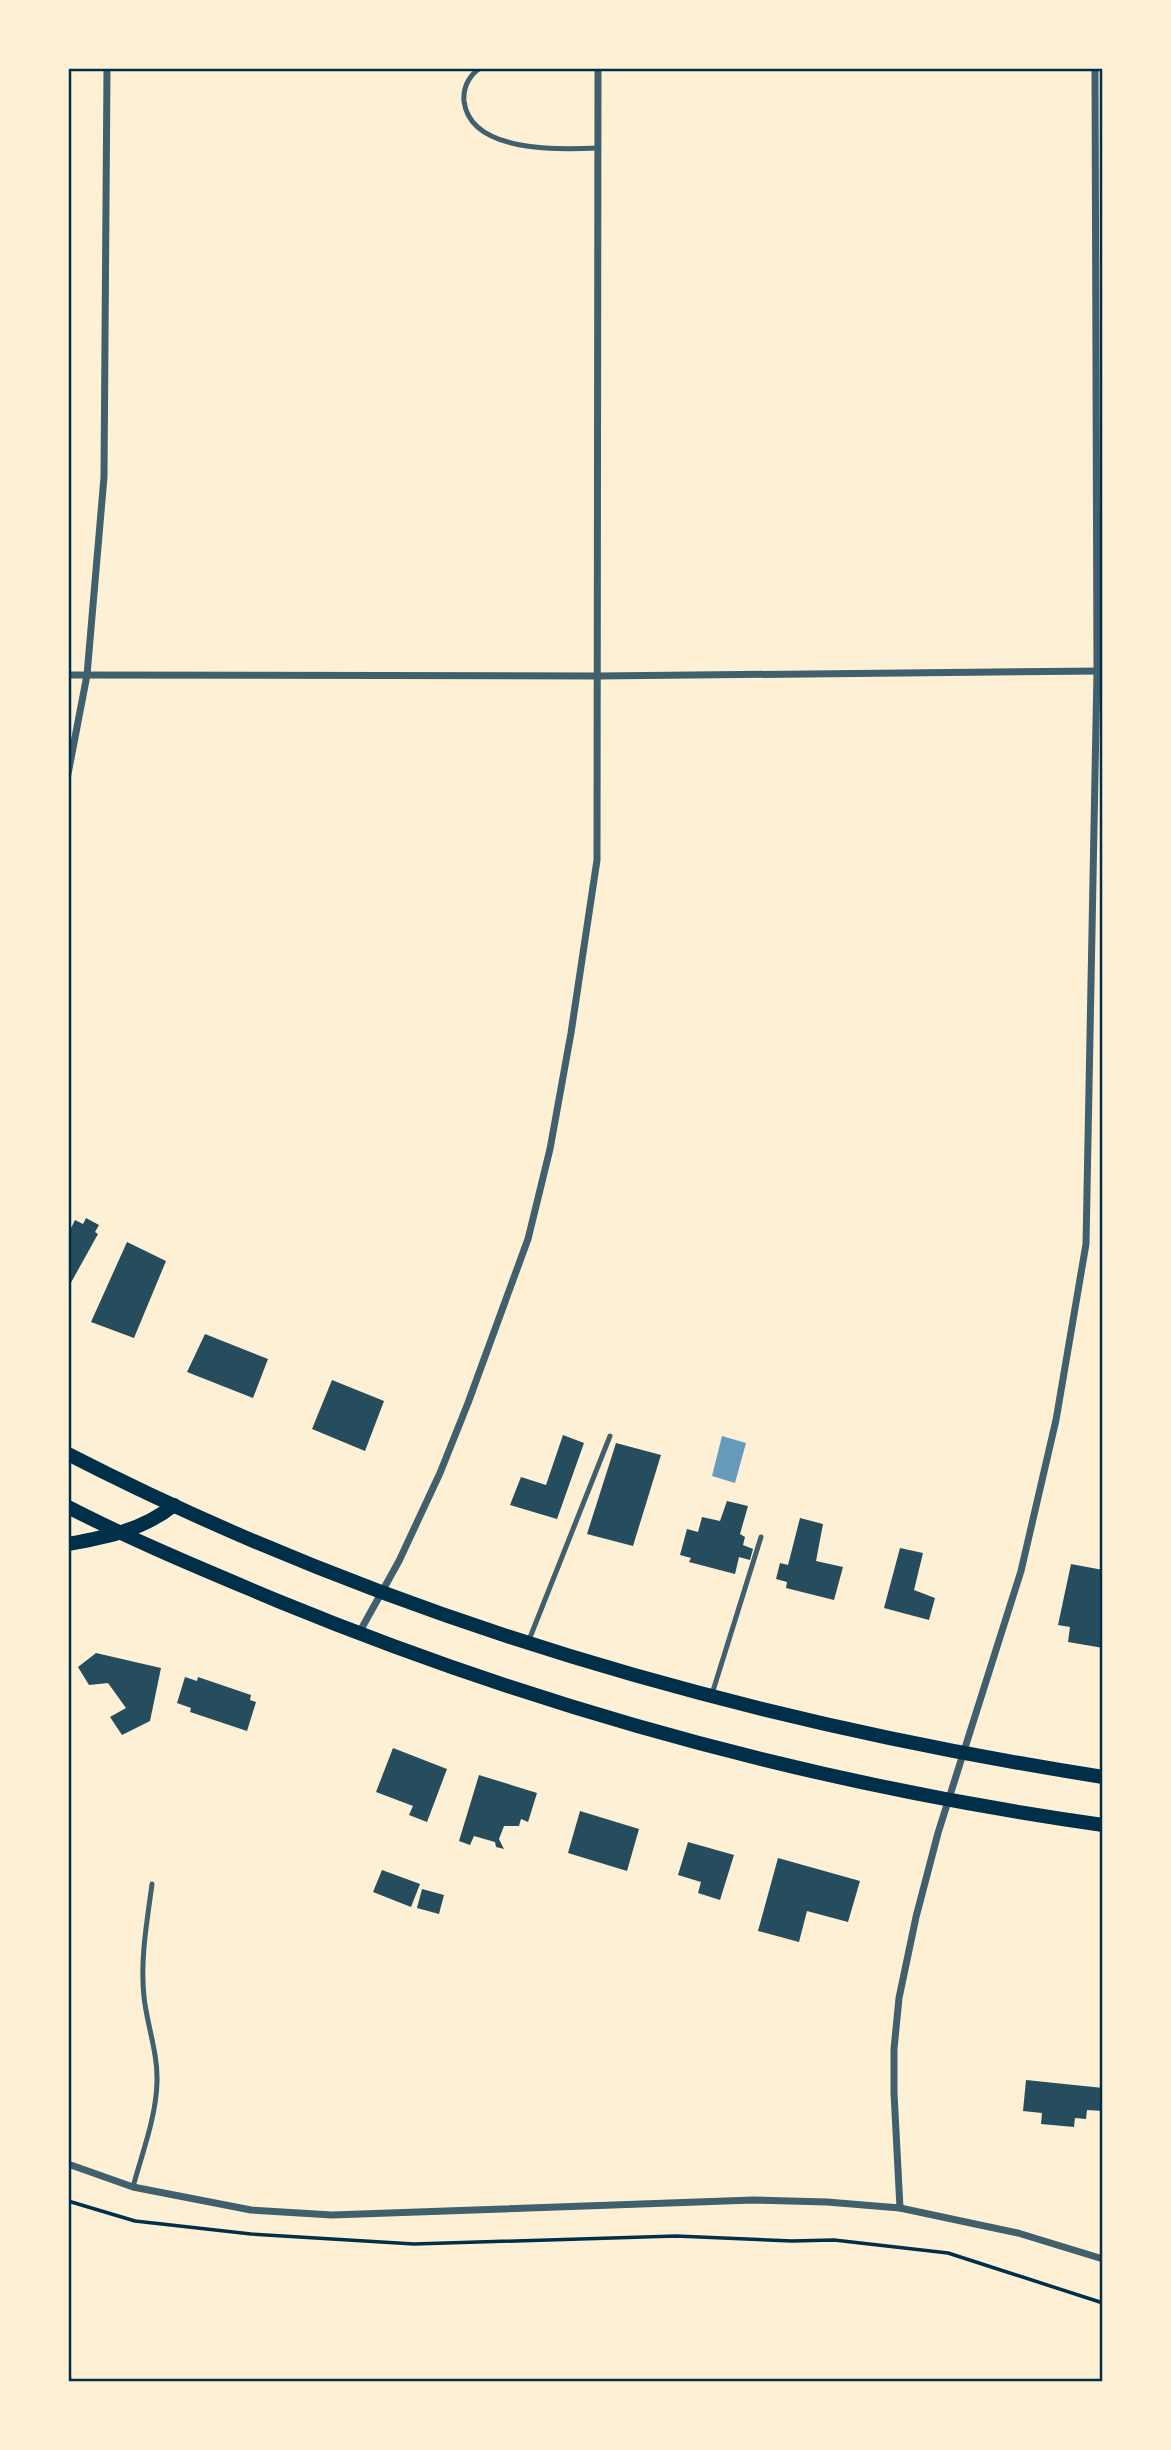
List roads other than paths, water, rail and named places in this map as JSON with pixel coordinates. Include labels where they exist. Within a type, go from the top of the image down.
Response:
[{"type":"main road","points":[[68,1454],[241,1534],[383,1591],[528,1643],[712,1697],[821,1725],[962,1754],[1103,1777]]},
{"type":"main road","points":[[68,1544],[123,1533],[145,1525],[174,1505]]},
{"type":"main road","points":[[68,1507],[172,1556],[359,1633],[491,1682],[614,1720],[782,1765],[948,1800],[1103,1825]]},
{"type":"street","points":[[68,774],[87,675],[104,477],[107,68]]},
{"type":"street","points":[[359,1633],[417,1525],[468,1403],[528,1239],[550,1149],[571,1033],[597,860],[598,68]]},
{"type":"street","points":[[900,2208],[894,2093],[894,2049],[899,1998],[916,1917],[948,1800],[1021,1571],[1056,1420],[1086,1244],[1100,671],[1095,68]]},
{"type":"street","points":[[68,675],[598,676],[1100,671]]},
{"type":"street","points":[[68,2164],[133,2187],[251,2210],[332,2215],[753,2200],[900,2208],[1018,2233],[1103,2259]]},
{"type":"lane","points":[[480,68],[467,82],[464,97],[466,110],[473,122],[483,131],[500,141],[529,146],[572,150],[598,148]]},
{"type":"lane","points":[[528,1643],[610,1436]]},
{"type":"lane","points":[[712,1697],[761,1537]]},
{"type":"lane","points":[[133,2187],[152,2117],[157,2082],[153,2042],[144,1998],[143,1961],[152,1884]]},
{"type":"water","points":[[722,1436],[746,1443],[735,1483],[712,1476]]},
{"type":"waterway","points":[[68,2377],[70,2382]]}]
